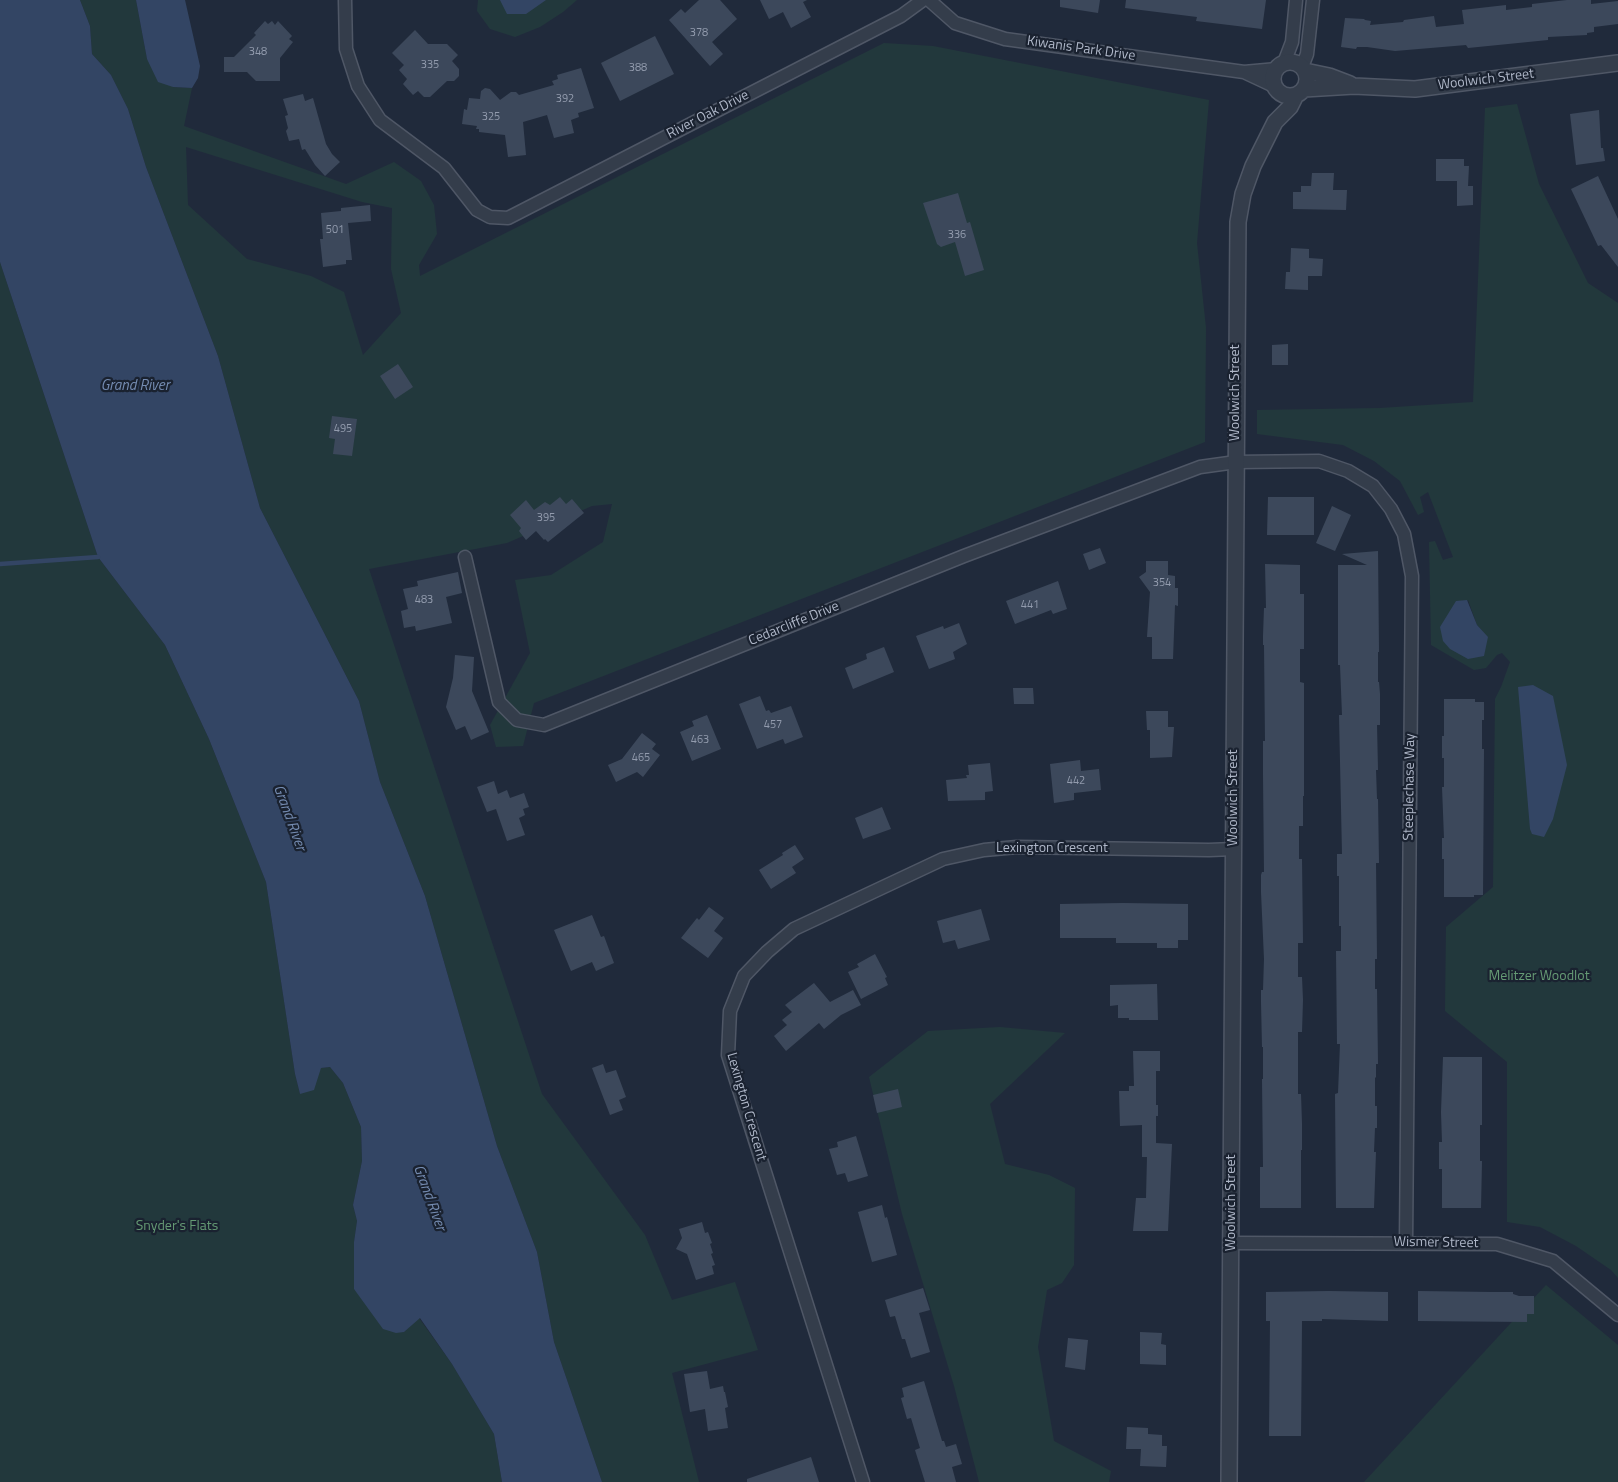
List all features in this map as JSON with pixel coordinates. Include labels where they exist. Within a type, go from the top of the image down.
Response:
[{"type":"street","name":"River Oak Drive","points":[[345,0],[346,49],[358,86],[380,120],[444,168],[478,210],[490,217],[508,218],[901,16],[923,0]]},
{"type":"street","name":"Kiwanis Park Drive","points":[[929,0],[955,23],[1005,39],[1244,72],[1281,66]]},
{"type":"street","points":[[1281,66],[1290,52],[1296,0]]},
{"type":"street","points":[[1300,92],[1307,80],[1303,69],[1313,0]]},
{"type":"street","name":"Woolwich Street","points":[[1276,122],[1277,89],[1274,77],[1281,66],[1294,63],[1303,69],[1329,76],[1354,86]]},
{"type":"street","name":"Woolwich Street","points":[[1277,89],[1287,95],[1354,86],[1415,89],[1618,63]]},
{"type":"street","name":"Kiwanis Park Drive","points":[[1244,72],[1277,89]]},
{"type":"street","name":"Woolwich Street","points":[[1229,1482],[1238,222],[1243,194],[1253,166],[1276,122],[1290,107],[1300,92]]},
{"type":"street","name":"Steeplechase Way","points":[[1236,462],[1319,461],[1348,471],[1373,486],[1392,510],[1404,534],[1410,555],[1412,576],[1406,1242]]},
{"type":"street","name":"Cedarcliffe Drive","points":[[465,557],[499,702],[517,720],[544,725],[964,556],[1200,467],[1236,462]]},
{"type":"street","name":"Lexington Crescent","points":[[863,1482],[728,1055],[730,1011],[744,976],[767,952],[794,929],[943,859],[984,850],[1017,847],[1234,849]]},
{"type":"street","name":"Wismer Street","points":[[1231,1243],[1406,1242],[1497,1244],[1553,1261],[1618,1315]]},
{"type":"green space","points":[[80,0],[136,0],[147,59],[173,87],[192,88],[184,126],[346,184],[394,162],[421,181],[434,205],[437,234],[419,265],[420,276],[884,43],[933,46],[1209,100],[1197,243],[1206,328],[1205,442],[534,703],[523,746],[496,747],[490,725],[530,653],[515,580],[551,575],[603,542],[612,504],[592,506],[507,543],[369,569],[542,1094],[645,1235],[672,1300],[735,1282],[758,1350],[672,1373],[699,1482],[602,1482],[554,1342],[537,1252],[497,1146],[425,896],[380,782],[359,701],[260,508],[218,356],[146,167],[128,109],[111,75],[92,54],[90,26]],"holes":[[[186,147],[362,202],[392,208],[391,269],[401,313],[363,355],[344,292],[311,276],[247,259],[188,205]]]},
{"type":"green space","points":[[478,0],[577,0],[540,27],[515,37],[490,29],[477,11]]},
{"type":"green space","name":"Melitzer Woodlot","points":[[1517,104],[1539,184],[1588,283],[1618,303],[1618,1278],[1611,1270],[1576,1246],[1540,1227],[1507,1222],[1507,1062],[1445,1011],[1446,927],[1493,887],[1495,699],[1510,662],[1502,653],[1497,655],[1486,668],[1474,670],[1431,645],[1429,542],[1435,541],[1443,560],[1453,557],[1428,492],[1420,497],[1424,512],[1418,515],[1400,481],[1374,461],[1343,445],[1257,434],[1257,410],[1380,408],[1473,402],[1485,108]],"holes":[[[1468,600],[1477,625],[1487,637],[1440,627]]]},
{"type":"green space","name":"Snyder's Flats","points":[[0,262],[98,557],[165,645],[209,739],[266,882],[295,1074],[300,1094],[321,1068],[330,1067],[343,1083],[361,1127],[362,1161],[353,1205],[357,1221],[354,1242],[354,1289],[404,1332],[419,1318],[452,1364],[494,1434],[502,1482],[0,1482]]},
{"type":"green space","points":[[1000,1027],[1065,1033],[990,1104],[1005,1164],[1049,1175],[1075,1188],[1074,1265],[1062,1283],[1047,1290],[1038,1347],[1054,1441],[1111,1471],[1109,1482],[979,1482],[954,1386],[902,1214],[869,1077],[928,1031]]},
{"type":"green space","points":[[1546,1285],[1618,1345],[1618,1482],[1364,1482]]},
{"type":"water","name":"Grand River","points":[[0,0],[80,0],[90,26],[92,54],[111,75],[128,109],[146,167],[218,356],[260,508],[359,701],[380,782],[425,896],[497,1146],[537,1252],[554,1342],[602,1482],[502,1482],[494,1434],[452,1364],[420,1318],[404,1332],[396,1333],[383,1329],[354,1289],[354,1242],[357,1221],[353,1205],[362,1161],[361,1127],[343,1083],[330,1067],[321,1068],[314,1090],[300,1094],[295,1074],[266,882],[209,739],[165,645],[98,557],[0,262]]},
{"type":"water","points":[[136,0],[185,0],[200,66],[198,78],[192,88],[173,87],[158,82],[147,59]]},
{"type":"water","points":[[500,0],[546,0],[526,14],[507,14]]},
{"type":"water","points":[[1467,600],[1477,625],[1488,637],[1484,656],[1468,659],[1450,649],[1443,641],[1440,627],[1456,601]]},
{"type":"water","points":[[1533,685],[1553,696],[1567,765],[1553,819],[1544,837],[1532,834],[1530,829],[1518,687]]},
{"type":"building","points":[[699,0],[720,0],[737,19],[712,42],[723,54],[710,66],[669,20],[681,9],[685,13]]},
{"type":"building","points":[[760,0],[807,0],[803,2],[811,17],[791,28],[783,12],[769,19]]},
{"type":"building","points":[[1060,0],[1100,0],[1098,13],[1060,7]]},
{"type":"building","points":[[1126,0],[1266,0],[1262,29],[1196,21],[1197,17],[1125,8]]},
{"type":"building","points":[[1567,0],[1591,0],[1591,4],[1618,1],[1618,24],[1594,27],[1594,32],[1587,33],[1587,35],[1548,37],[1548,40],[1468,48],[1466,45],[1395,51],[1367,47],[1357,47],[1356,49],[1341,47],[1345,18],[1364,19],[1371,21],[1370,25],[1403,22],[1404,20],[1434,16],[1436,27],[1464,24],[1462,10],[1506,5],[1506,10],[1532,7],[1532,4]]},
{"type":"building","points":[[265,21],[268,24],[272,21],[275,25],[278,21],[292,36],[289,39],[293,42],[280,58],[280,81],[256,81],[247,72],[224,72],[224,57],[234,57],[256,35],[254,33]]},
{"type":"building","points":[[415,30],[428,44],[447,44],[458,55],[452,61],[459,69],[459,76],[454,81],[447,81],[430,97],[424,97],[418,91],[413,95],[403,84],[407,79],[399,70],[404,65],[392,53]]},
{"type":"building","points":[[655,36],[674,74],[620,101],[601,63]]},
{"type":"building","points":[[581,68],[594,108],[578,113],[579,117],[571,120],[574,133],[554,138],[547,115],[523,122],[526,155],[508,157],[505,135],[479,132],[479,129],[476,129],[477,126],[462,124],[464,109],[467,110],[469,98],[480,99],[481,91],[485,88],[490,89],[500,100],[511,92],[516,92],[519,95],[554,85],[552,81],[558,79],[557,75]]},
{"type":"building","points":[[303,94],[305,101],[313,98],[326,144],[340,162],[325,176],[305,149],[302,150],[299,139],[289,141],[286,131],[288,128],[285,116],[288,115],[283,99]]},
{"type":"building","points":[[1599,110],[1601,148],[1603,148],[1605,161],[1576,165],[1570,114]]},
{"type":"building","points":[[1436,159],[1464,159],[1464,166],[1469,166],[1468,186],[1473,186],[1473,205],[1457,206],[1457,181],[1436,181]]},
{"type":"building","points":[[1312,173],[1334,173],[1333,190],[1347,190],[1346,210],[1293,209],[1293,192],[1301,192],[1301,186],[1311,186]]},
{"type":"building","points":[[1598,176],[1618,219],[1618,267],[1601,245],[1598,246],[1571,189]]},
{"type":"building","points":[[958,193],[967,223],[970,222],[984,270],[965,276],[955,242],[941,247],[937,244],[923,203]]},
{"type":"building","points":[[370,205],[371,221],[348,223],[352,260],[346,260],[346,264],[323,267],[320,239],[323,239],[321,213],[341,211],[341,208]]},
{"type":"building","points":[[1291,248],[1309,249],[1309,258],[1323,259],[1322,276],[1308,276],[1308,290],[1285,289],[1286,272],[1290,272]]},
{"type":"building","points":[[1288,344],[1288,365],[1272,365],[1272,345]]},
{"type":"building","points":[[398,364],[413,387],[395,399],[380,376]]},
{"type":"building","points":[[332,416],[357,419],[352,456],[333,454],[335,439],[329,438]]},
{"type":"building","points":[[560,497],[566,504],[572,499],[584,513],[548,542],[536,531],[526,540],[519,531],[521,528],[510,515],[526,500],[534,510],[545,502],[550,505]]},
{"type":"building","points":[[1268,497],[1314,497],[1314,535],[1267,535]]},
{"type":"building","points":[[1332,506],[1351,515],[1335,551],[1316,543]]},
{"type":"building","points":[[1100,548],[1106,563],[1089,570],[1083,554]]},
{"type":"building","points":[[1378,551],[1378,682],[1380,725],[1377,725],[1378,770],[1376,770],[1379,863],[1376,863],[1377,959],[1375,959],[1375,989],[1377,989],[1378,1064],[1376,1064],[1375,1078],[1377,1128],[1375,1128],[1374,1152],[1376,1152],[1374,1208],[1336,1208],[1335,1094],[1338,1093],[1340,1044],[1337,1044],[1336,951],[1341,951],[1337,854],[1342,854],[1339,715],[1342,715],[1340,665],[1338,665],[1338,565],[1367,565],[1342,554]]},
{"type":"building","points":[[1146,561],[1168,561],[1168,575],[1175,576],[1175,588],[1178,588],[1178,606],[1175,605],[1173,659],[1152,659],[1152,637],[1147,637],[1150,592],[1139,577],[1146,572]]},
{"type":"building","points":[[1265,564],[1300,565],[1300,594],[1304,594],[1304,649],[1300,649],[1300,682],[1304,683],[1304,796],[1303,826],[1299,826],[1299,859],[1302,859],[1303,943],[1298,943],[1298,977],[1302,977],[1303,1000],[1302,1032],[1298,1032],[1298,1094],[1301,1094],[1302,1124],[1301,1208],[1260,1208],[1260,1167],[1263,1167],[1261,990],[1263,990],[1264,959],[1261,875],[1264,872],[1263,741],[1265,741],[1263,636],[1264,608],[1266,608]]},
{"type":"building","points":[[458,572],[462,593],[446,597],[452,623],[416,631],[415,626],[404,628],[401,611],[408,609],[403,589],[418,586],[417,581]]},
{"type":"building","points":[[1058,581],[1067,609],[1053,614],[1051,610],[1015,624],[1006,601]]},
{"type":"building","points":[[959,623],[967,644],[953,652],[955,659],[929,669],[916,636],[943,626],[944,629]]},
{"type":"building","points":[[884,647],[894,672],[853,689],[845,668],[867,659],[866,654]]},
{"type":"building","points":[[455,655],[474,657],[472,691],[489,732],[471,740],[465,726],[456,730],[446,707],[453,678]]},
{"type":"building","points":[[1013,688],[1033,688],[1034,704],[1014,704]]},
{"type":"building","points":[[760,696],[766,711],[769,710],[771,713],[791,706],[803,737],[785,744],[783,739],[757,749],[739,704]]},
{"type":"building","points":[[1444,699],[1475,699],[1475,702],[1484,702],[1484,720],[1482,720],[1482,749],[1484,749],[1483,895],[1474,895],[1474,897],[1444,897],[1442,787],[1444,787],[1444,758],[1442,758],[1442,736],[1444,736]]},
{"type":"building","points":[[1146,711],[1168,711],[1168,727],[1174,727],[1172,757],[1150,758],[1150,730],[1147,730]]},
{"type":"building","points":[[707,715],[721,749],[692,761],[680,732],[694,726],[692,721]]},
{"type":"building","points":[[642,733],[656,744],[652,749],[660,755],[643,777],[637,772],[616,782],[608,765],[622,759]]},
{"type":"building","points":[[1080,760],[1081,771],[1099,769],[1101,790],[1074,793],[1074,800],[1054,803],[1050,764]]},
{"type":"building","points":[[990,763],[993,791],[985,792],[985,800],[948,801],[946,780],[967,778],[966,775],[969,775],[968,765]]},
{"type":"building","points":[[494,781],[498,794],[507,790],[510,798],[524,793],[529,807],[523,809],[525,815],[519,818],[525,835],[507,841],[496,809],[487,812],[477,787]]},
{"type":"building","points":[[882,807],[891,829],[863,839],[855,818]]},
{"type":"building","points":[[795,845],[804,859],[792,867],[796,873],[771,889],[759,870]]},
{"type":"building","points":[[1060,904],[1188,904],[1188,940],[1178,940],[1178,948],[1157,948],[1157,943],[1116,943],[1116,938],[1060,938]]},
{"type":"building","points":[[709,907],[724,918],[714,931],[723,938],[708,958],[681,938],[697,918],[699,920]]},
{"type":"building","points":[[981,909],[990,940],[958,949],[955,940],[943,943],[937,921]]},
{"type":"building","points":[[592,915],[601,937],[604,936],[614,963],[596,971],[592,962],[571,971],[554,930]]},
{"type":"building","points":[[875,954],[887,977],[885,978],[888,985],[861,999],[848,972],[859,967],[857,964]]},
{"type":"building","points":[[814,983],[830,1002],[853,990],[861,1005],[841,1015],[824,1029],[819,1023],[786,1051],[774,1036],[787,1025],[782,1020],[792,1012],[785,1005]]},
{"type":"building","points":[[1157,984],[1158,1020],[1118,1018],[1118,1005],[1110,1006],[1110,985]]},
{"type":"building","points":[[1133,1051],[1160,1051],[1160,1071],[1156,1071],[1156,1105],[1158,1105],[1158,1116],[1156,1116],[1156,1143],[1172,1144],[1168,1231],[1133,1231],[1136,1198],[1146,1198],[1147,1157],[1142,1157],[1142,1125],[1120,1126],[1119,1091],[1129,1091],[1129,1086],[1134,1086]]},
{"type":"building","points":[[1443,1057],[1482,1057],[1482,1125],[1480,1125],[1480,1161],[1482,1161],[1481,1208],[1442,1208],[1442,1169],[1439,1169],[1439,1142],[1442,1142]]},
{"type":"building","points":[[603,1064],[606,1073],[616,1070],[626,1097],[619,1100],[623,1110],[610,1115],[592,1068]]},
{"type":"building","points":[[898,1089],[902,1107],[877,1113],[873,1095]]},
{"type":"building","points":[[856,1136],[868,1176],[848,1182],[845,1173],[837,1175],[829,1149],[838,1147],[837,1142]]},
{"type":"building","points":[[882,1205],[897,1255],[872,1262],[858,1212]]},
{"type":"building","points":[[702,1222],[705,1233],[708,1232],[712,1243],[710,1244],[713,1253],[711,1254],[715,1265],[712,1266],[714,1274],[696,1280],[687,1254],[676,1249],[682,1238],[679,1229]]},
{"type":"building","points":[[923,1288],[930,1310],[919,1313],[930,1352],[911,1358],[905,1339],[902,1339],[895,1316],[890,1317],[885,1300]]},
{"type":"building","points":[[1418,1291],[1513,1292],[1513,1294],[1519,1296],[1534,1296],[1534,1314],[1527,1314],[1527,1322],[1418,1321]]},
{"type":"building","points":[[1266,1292],[1388,1292],[1388,1321],[1322,1319],[1322,1321],[1302,1321],[1301,1436],[1269,1436],[1270,1321],[1266,1321]]},
{"type":"building","points":[[1140,1332],[1162,1333],[1161,1344],[1166,1345],[1166,1365],[1140,1364]]},
{"type":"building","points":[[1068,1338],[1088,1340],[1085,1370],[1065,1367]]},
{"type":"building","points":[[707,1371],[710,1389],[723,1386],[728,1407],[725,1408],[728,1428],[708,1431],[705,1409],[690,1412],[684,1374]]},
{"type":"building","points":[[924,1381],[942,1441],[944,1441],[946,1447],[956,1444],[962,1464],[952,1467],[956,1482],[925,1482],[915,1450],[920,1448],[911,1418],[907,1419],[901,1398],[904,1397],[902,1388]]},
{"type":"building","points":[[1127,1427],[1148,1428],[1148,1434],[1162,1435],[1162,1446],[1167,1446],[1166,1467],[1140,1466],[1141,1449],[1126,1449]]},
{"type":"building","points":[[811,1457],[819,1482],[747,1482],[747,1479]]},
{"type":"waterway","points":[[0,564],[98,557]]}]
